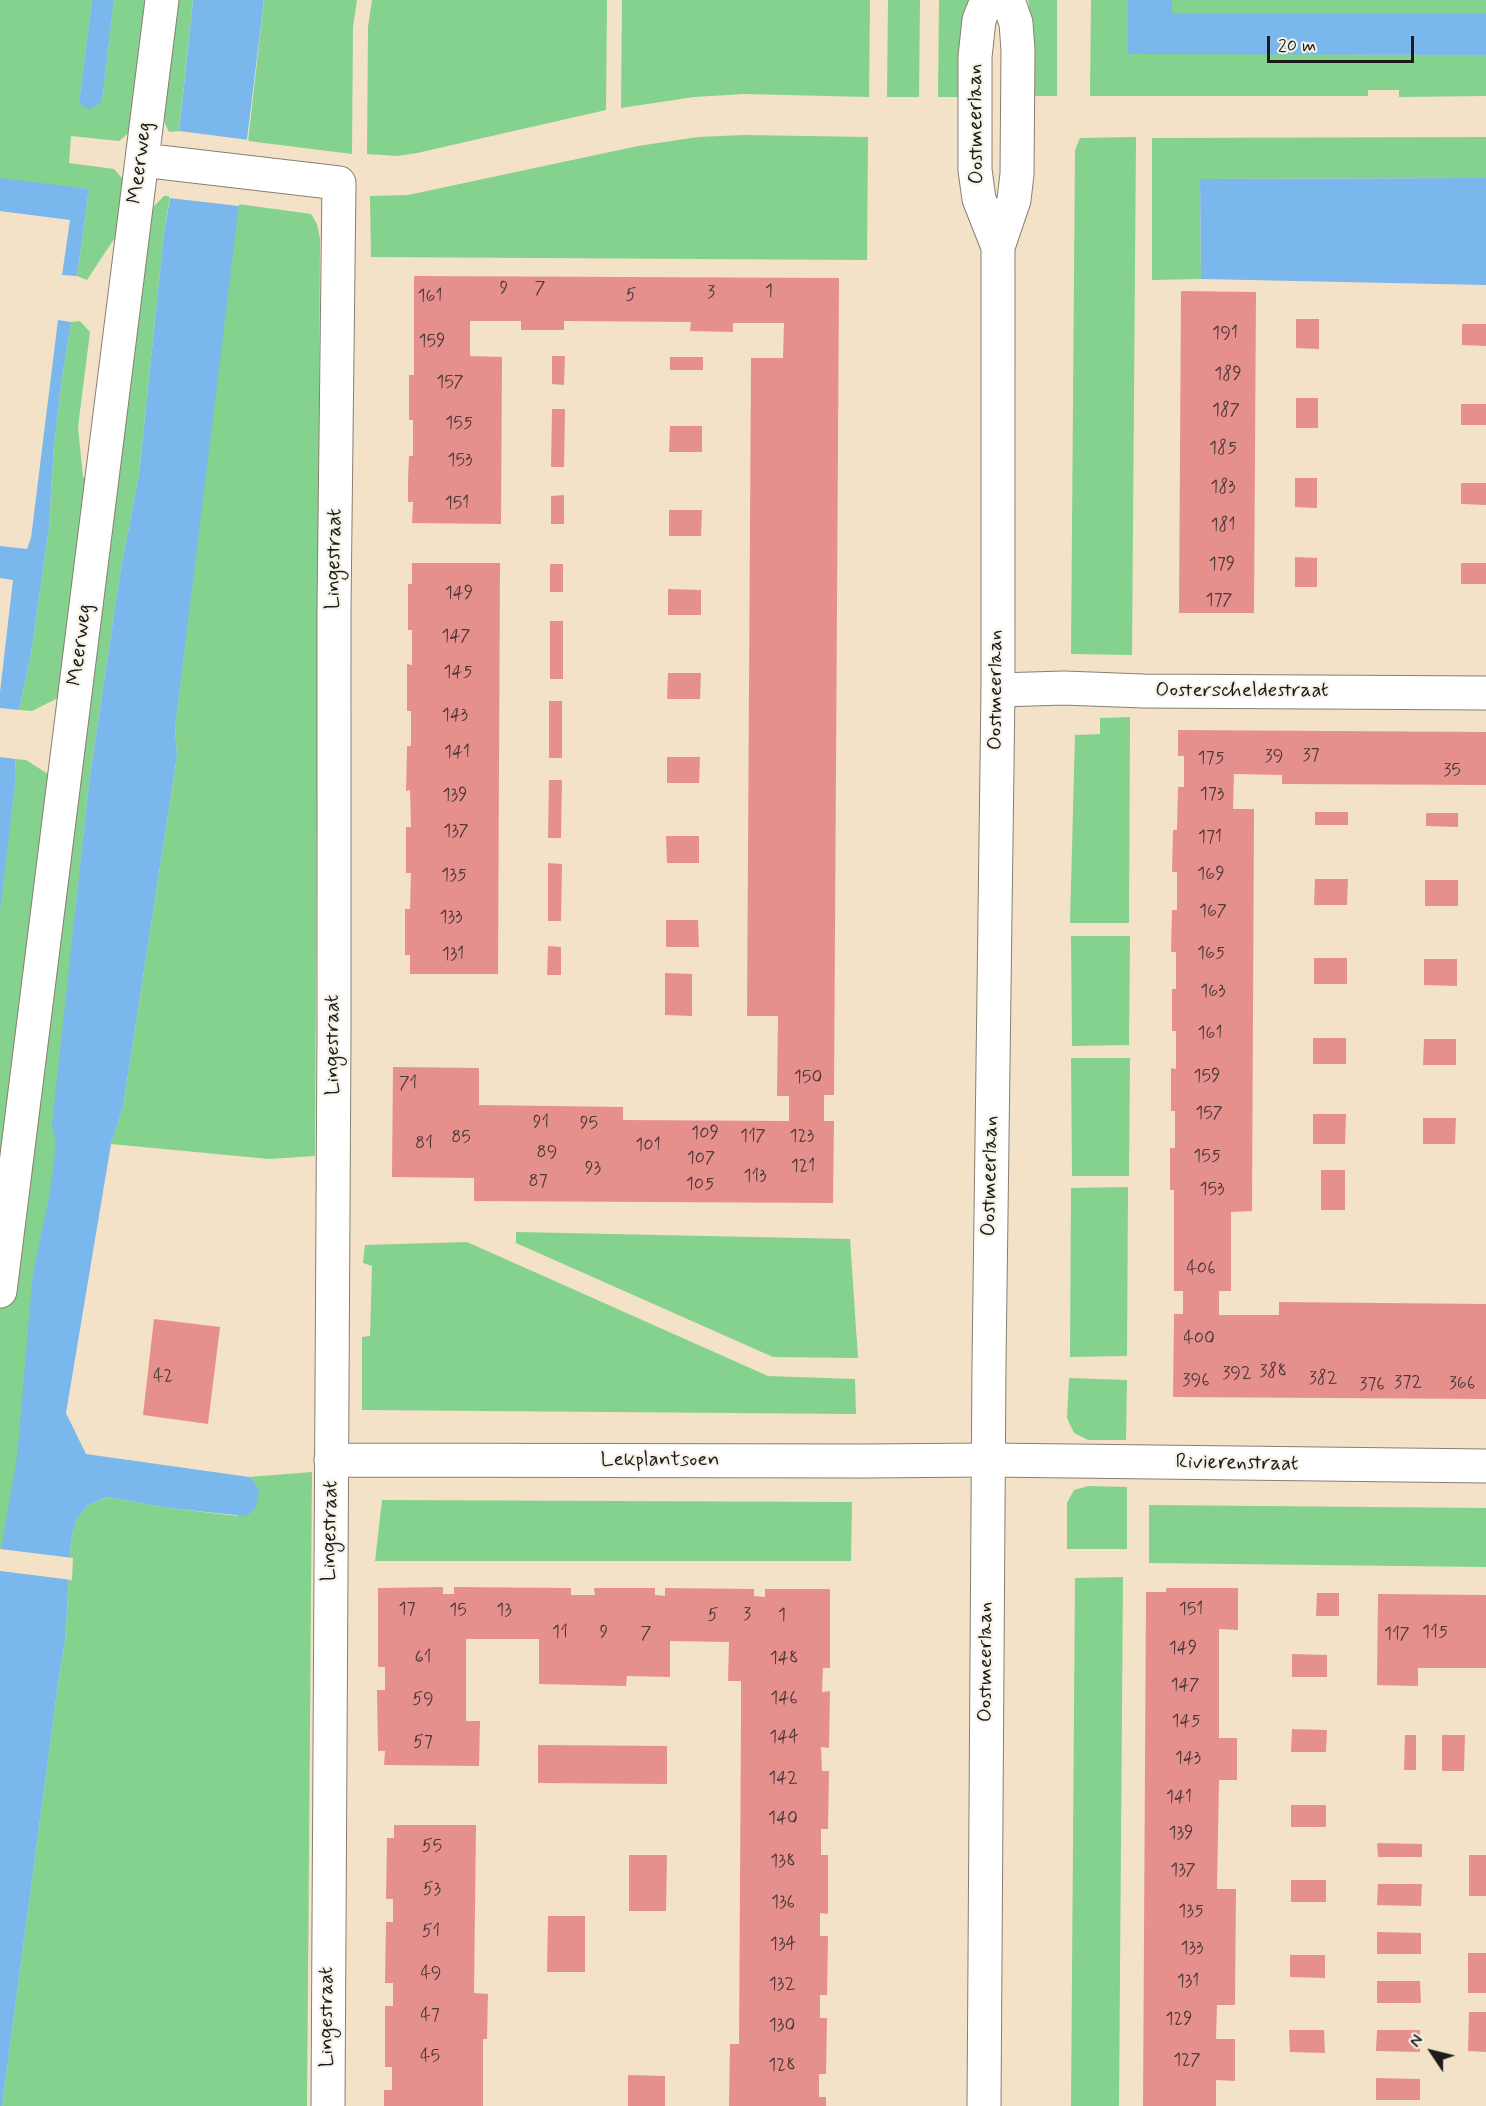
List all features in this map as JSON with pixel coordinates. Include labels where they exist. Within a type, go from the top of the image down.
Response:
[{"type":"street","name":"Meerweg","points":[[0,1291],[162,0]]},
{"type":"street","name":"Oostmeerlaan","points":[[987,0],[979,21],[975,57],[975,170],[979,199],[998,247]]},
{"type":"street","name":"Oostmeerlaan","points":[[984,2106],[988,1460],[998,690],[998,247],[1014,200],[1017,174],[1018,50],[1016,23],[1008,0]]},
{"type":"street","name":"Lingestraat","points":[[142,160],[339,183],[334,607],[328,2106]]},
{"type":"street","name":"Oosterscheldestraat","points":[[998,690],[1064,688],[1155,691],[1486,693]]},
{"type":"street","name":"Lekplantsoen","points":[[331,1460],[988,1460]]},
{"type":"street","name":"Rivierenstraat","points":[[988,1460],[1486,1466]]},
{"type":"green space","points":[[0,0],[92,0],[79,103],[102,101],[114,0],[147,0],[131,131],[119,141],[71,136],[69,163],[114,169],[124,183],[118,237],[114,239],[87,280],[77,276],[89,189],[0,182]]},
{"type":"green space","points":[[177,0],[193,0],[179,131],[169,132],[165,124],[163,103]]},
{"type":"green space","points":[[264,0],[357,0],[353,27],[352,154],[248,141]]},
{"type":"green space","points":[[372,0],[607,0],[606,110],[417,153],[398,156],[367,154],[368,27]]},
{"type":"green space","points":[[622,0],[870,0],[869,97],[744,94],[694,97],[621,108]]},
{"type":"green space","points":[[888,0],[920,0],[919,97],[887,97]]},
{"type":"green space","points":[[939,0],[968,0],[963,97],[938,97]]},
{"type":"green space","points":[[1028,0],[1057,0],[1057,96],[1033,96],[1031,18]]},
{"type":"green space","points":[[1091,0],[1128,0],[1128,53],[1486,55],[1486,96],[1399,97],[1399,90],[1368,90],[1368,96],[1090,96]]},
{"type":"green space","points":[[1160,0],[1486,0],[1486,22],[1160,22]]},
{"type":"green space","points":[[744,135],[868,137],[867,260],[371,257],[370,196],[408,195],[638,146],[698,137]]},
{"type":"green space","points":[[1136,137],[1132,655],[1071,654],[1075,150],[1080,138]]},
{"type":"green space","points":[[1486,137],[1486,178],[1200,179],[1201,279],[1152,280],[1152,138]]},
{"type":"green space","points":[[164,196],[170,196],[164,233],[139,475],[120,574],[89,783],[75,914],[100,917],[0,1600],[0,907],[16,777],[15,759],[26,760],[51,776],[152,208]]},
{"type":"green space","points":[[238,204],[311,214],[317,224],[320,239],[315,1156],[269,1159],[111,1144],[123,1107],[177,756],[175,728]]},
{"type":"green space","points":[[80,321],[90,332],[78,427],[83,477],[85,478],[58,698],[32,711],[19,710],[31,654],[49,527],[54,445],[63,371],[71,322]]},
{"type":"green space","points":[[1130,717],[1129,923],[1070,923],[1075,735],[1100,734],[1100,718]]},
{"type":"green space","points":[[1071,936],[1130,936],[1129,1045],[1072,1046]]},
{"type":"green space","points":[[1071,1058],[1130,1058],[1129,1176],[1072,1176]]},
{"type":"green space","points":[[1128,1187],[1127,1356],[1070,1357],[1071,1188]]},
{"type":"green space","points":[[516,1232],[850,1239],[858,1358],[773,1357],[516,1243]]},
{"type":"green space","points":[[467,1242],[768,1376],[855,1379],[856,1414],[362,1410],[362,1337],[370,1336],[372,1266],[363,1263],[365,1245]]},
{"type":"green space","points":[[1069,1378],[1127,1380],[1126,1440],[1088,1440],[1074,1433],[1067,1418]]},
{"type":"green space","points":[[312,1472],[307,2106],[2,2106],[65,1642],[71,1540],[76,1520],[88,1505],[107,1497],[237,1516],[253,1480],[249,1477]]},
{"type":"green space","points":[[1088,1486],[1127,1487],[1127,1549],[1067,1549],[1067,1503],[1074,1490]]},
{"type":"green space","points":[[382,1500],[852,1502],[851,1561],[375,1561]]},
{"type":"green space","points":[[1149,1505],[1486,1508],[1486,1567],[1149,1563]]},
{"type":"green space","points":[[1123,1577],[1119,2106],[1071,2106],[1075,1578]]},
{"type":"water","points":[[92,0],[114,0],[102,101],[88,109],[79,103]]},
{"type":"water","points":[[193,0],[264,0],[175,728],[177,756],[123,1107],[111,1144],[66,1413],[86,1454],[249,1477],[259,1491],[256,1507],[243,1516],[170,1508],[107,1497],[88,1505],[76,1520],[71,1540],[65,1642],[2,2106],[0,2106],[0,1555],[17,1458],[33,1272],[53,1170],[56,1141],[52,1125],[89,783],[120,574],[139,475],[164,233],[181,135],[179,131]]},
{"type":"water","points":[[1128,0],[1172,0],[1172,13],[1486,13],[1486,55],[1128,54]]},
{"type":"water","points":[[0,178],[89,189],[77,276],[62,275],[70,220],[0,211]]},
{"type":"water","points":[[1486,178],[1486,285],[1201,279],[1200,179]]},
{"type":"water","points":[[58,320],[71,322],[54,445],[49,527],[31,654],[19,710],[0,708],[13,580],[0,578],[0,546],[27,549],[31,538]]},
{"type":"water","points":[[0,757],[15,759],[16,777],[0,911]]},
{"type":"pier","points":[[179,131],[249,140],[239,206],[169,198]]},
{"type":"pier","points":[[0,1549],[73,1558],[72,1580],[0,1571]]},
{"type":"building","points":[[414,276],[839,278],[834,1095],[824,1095],[824,1121],[834,1121],[833,1203],[474,1201],[474,1178],[392,1177],[393,1067],[479,1068],[479,1105],[623,1107],[623,1120],[789,1121],[789,1096],[777,1096],[778,1016],[747,1016],[751,358],[783,358],[784,323],[733,323],[733,332],[690,331],[691,322],[564,321],[564,330],[521,330],[521,321],[470,321],[470,356],[502,357],[501,524],[412,523],[413,502],[408,502],[408,479],[409,456],[413,456],[413,420],[409,420],[409,375],[414,375]]},
{"type":"building","points":[[1181,291],[1256,292],[1254,613],[1179,613]]},
{"type":"building","points":[[1296,319],[1319,319],[1319,349],[1296,348]]},
{"type":"building","points":[[1462,324],[1486,324],[1486,346],[1462,345]]},
{"type":"building","points":[[552,356],[565,356],[564,385],[552,384]]},
{"type":"building","points":[[670,357],[703,357],[703,370],[670,370]]},
{"type":"building","points":[[1296,398],[1318,398],[1318,428],[1296,428]]},
{"type":"building","points":[[1461,404],[1486,404],[1486,425],[1461,425]]},
{"type":"building","points":[[552,409],[565,409],[564,467],[551,467]]},
{"type":"building","points":[[670,426],[702,426],[702,452],[669,452]]},
{"type":"building","points":[[1295,478],[1317,478],[1317,508],[1295,507]]},
{"type":"building","points":[[1461,483],[1486,483],[1486,505],[1461,504]]},
{"type":"building","points":[[564,495],[564,524],[551,524],[551,496]]},
{"type":"building","points":[[669,510],[702,510],[701,536],[669,536]]},
{"type":"building","points":[[1295,557],[1317,558],[1317,587],[1295,587]]},
{"type":"building","points":[[412,563],[500,563],[498,974],[410,974],[410,955],[405,955],[405,909],[410,909],[411,873],[406,873],[406,827],[411,827],[410,790],[406,791],[407,746],[411,746],[411,711],[407,711],[407,664],[412,665],[412,630],[408,630],[408,584],[412,584]]},
{"type":"building","points":[[1461,563],[1486,563],[1486,584],[1461,584]]},
{"type":"building","points":[[550,564],[563,564],[563,592],[550,592]]},
{"type":"building","points":[[668,589],[701,590],[701,615],[668,615]]},
{"type":"building","points":[[550,621],[563,621],[563,679],[550,679]]},
{"type":"building","points":[[668,673],[701,673],[700,699],[667,699]]},
{"type":"building","points":[[549,701],[562,701],[562,758],[549,758]]},
{"type":"building","points":[[1178,730],[1486,732],[1486,785],[1282,784],[1282,775],[1234,774],[1233,809],[1254,809],[1252,1211],[1231,1212],[1231,1291],[1219,1291],[1219,1315],[1279,1315],[1279,1302],[1486,1304],[1486,1399],[1173,1397],[1174,1314],[1183,1314],[1183,1291],[1174,1291],[1174,1190],[1170,1190],[1170,1148],[1175,1148],[1175,1111],[1171,1111],[1171,1068],[1176,1069],[1176,1031],[1172,1031],[1172,989],[1176,989],[1176,952],[1171,952],[1172,910],[1177,910],[1177,872],[1172,872],[1173,830],[1177,830],[1178,787],[1184,787],[1184,756],[1178,756]]},
{"type":"building","points":[[667,757],[700,757],[699,783],[667,783]]},
{"type":"building","points":[[549,780],[562,780],[561,838],[548,838]]},
{"type":"building","points":[[1315,812],[1348,812],[1348,825],[1315,825]]},
{"type":"building","points":[[1426,813],[1458,813],[1458,827],[1426,826]]},
{"type":"building","points":[[666,836],[699,836],[699,863],[667,863]]},
{"type":"building","points":[[548,863],[562,864],[561,921],[548,921]]},
{"type":"building","points":[[1315,879],[1348,879],[1347,905],[1314,905]]},
{"type":"building","points":[[1425,880],[1458,880],[1458,906],[1425,906]]},
{"type":"building","points":[[666,920],[698,920],[699,947],[666,947]]},
{"type":"building","points":[[548,946],[561,947],[561,975],[547,975]]},
{"type":"building","points":[[1314,958],[1347,958],[1347,984],[1314,984]]},
{"type":"building","points":[[1424,959],[1457,959],[1457,986],[1424,985]]},
{"type":"building","points":[[665,973],[692,974],[692,1016],[665,1015]]},
{"type":"building","points":[[1313,1038],[1346,1038],[1346,1064],[1313,1064]]},
{"type":"building","points":[[1424,1039],[1456,1039],[1456,1065],[1423,1065]]},
{"type":"building","points":[[1313,1114],[1346,1114],[1345,1144],[1313,1144]]},
{"type":"building","points":[[1423,1118],[1456,1118],[1455,1144],[1423,1144]]},
{"type":"building","points":[[1321,1170],[1345,1170],[1345,1210],[1321,1210]]},
{"type":"building","points":[[154,1319],[220,1327],[208,1424],[143,1415]]},
{"type":"building","points":[[443,1587],[443,1594],[454,1594],[454,1587],[571,1588],[571,1595],[595,1595],[594,1588],[655,1588],[655,1595],[665,1596],[665,1588],[754,1589],[754,1596],[765,1597],[765,1589],[830,1589],[830,1668],[823,1668],[822,1692],[830,1691],[829,1748],[821,1747],[822,1771],[829,1771],[828,1829],[821,1829],[821,1855],[828,1855],[828,1914],[820,1913],[820,1936],[828,1936],[827,1995],[820,1995],[820,2018],[827,2018],[826,2074],[819,2074],[819,2097],[826,2097],[826,2106],[729,2106],[730,2044],[739,2044],[741,1681],[728,1681],[729,1642],[670,1641],[670,1677],[627,1676],[626,1686],[539,1684],[539,1639],[466,1639],[466,1721],[480,1721],[479,1766],[384,1765],[385,1751],[378,1751],[377,1690],[385,1690],[385,1667],[378,1667],[378,1588]]},
{"type":"building","points":[[1166,1588],[1238,1588],[1238,1630],[1219,1629],[1219,1738],[1237,1738],[1237,1780],[1219,1780],[1217,1889],[1236,1889],[1235,2005],[1217,2005],[1216,2039],[1235,2039],[1235,2081],[1216,2080],[1216,2106],[1143,2106],[1146,1592],[1166,1592]]},
{"type":"building","points":[[1317,1593],[1339,1593],[1339,1616],[1316,1616]]},
{"type":"building","points":[[1378,1594],[1486,1595],[1486,1668],[1418,1668],[1418,1686],[1377,1685]]},
{"type":"building","points":[[1292,1654],[1327,1655],[1327,1677],[1292,1677]]},
{"type":"building","points":[[1292,1729],[1327,1730],[1326,1752],[1291,1752]]},
{"type":"building","points":[[1405,1735],[1416,1735],[1416,1770],[1404,1770]]},
{"type":"building","points":[[1442,1735],[1465,1735],[1464,1771],[1442,1771]]},
{"type":"building","points":[[538,1745],[667,1746],[667,1784],[538,1783]]},
{"type":"building","points":[[1291,1805],[1326,1805],[1326,1827],[1291,1827]]},
{"type":"building","points":[[394,1825],[476,1825],[474,1993],[488,1994],[487,2039],[483,2039],[483,2106],[384,2106],[384,2090],[392,2090],[392,2067],[385,2067],[385,2006],[393,2006],[393,1983],[385,1983],[386,1922],[393,1922],[393,1899],[386,1899],[387,1838],[394,1838]]},
{"type":"building","points":[[1377,1843],[1422,1844],[1422,1857],[1378,1857]]},
{"type":"building","points":[[629,1855],[667,1855],[666,1911],[629,1911]]},
{"type":"building","points":[[1469,1855],[1486,1855],[1486,1896],[1469,1896]]},
{"type":"building","points":[[1291,1880],[1326,1880],[1326,1902],[1291,1902]]},
{"type":"building","points":[[1378,1884],[1422,1884],[1421,1906],[1377,1905]]},
{"type":"building","points":[[548,1916],[585,1916],[585,1972],[547,1972]]},
{"type":"building","points":[[1377,1932],[1421,1933],[1421,1954],[1377,1954]]},
{"type":"building","points":[[1468,1953],[1486,1953],[1486,1993],[1468,1993]]},
{"type":"building","points":[[1290,1955],[1325,1955],[1325,1978],[1290,1977]]},
{"type":"building","points":[[1377,1981],[1420,1981],[1421,2003],[1377,2003]]},
{"type":"building","points":[[1469,2012],[1486,2012],[1486,2052],[1468,2051]]},
{"type":"building","points":[[1289,2030],[1324,2030],[1325,2053],[1290,2052]]},
{"type":"building","points":[[1377,2030],[1420,2030],[1420,2052],[1376,2051]]},
{"type":"building","points":[[628,2075],[665,2076],[665,2106],[628,2106]]},
{"type":"building","points":[[1376,2078],[1420,2079],[1420,2100],[1376,2100]]}]
